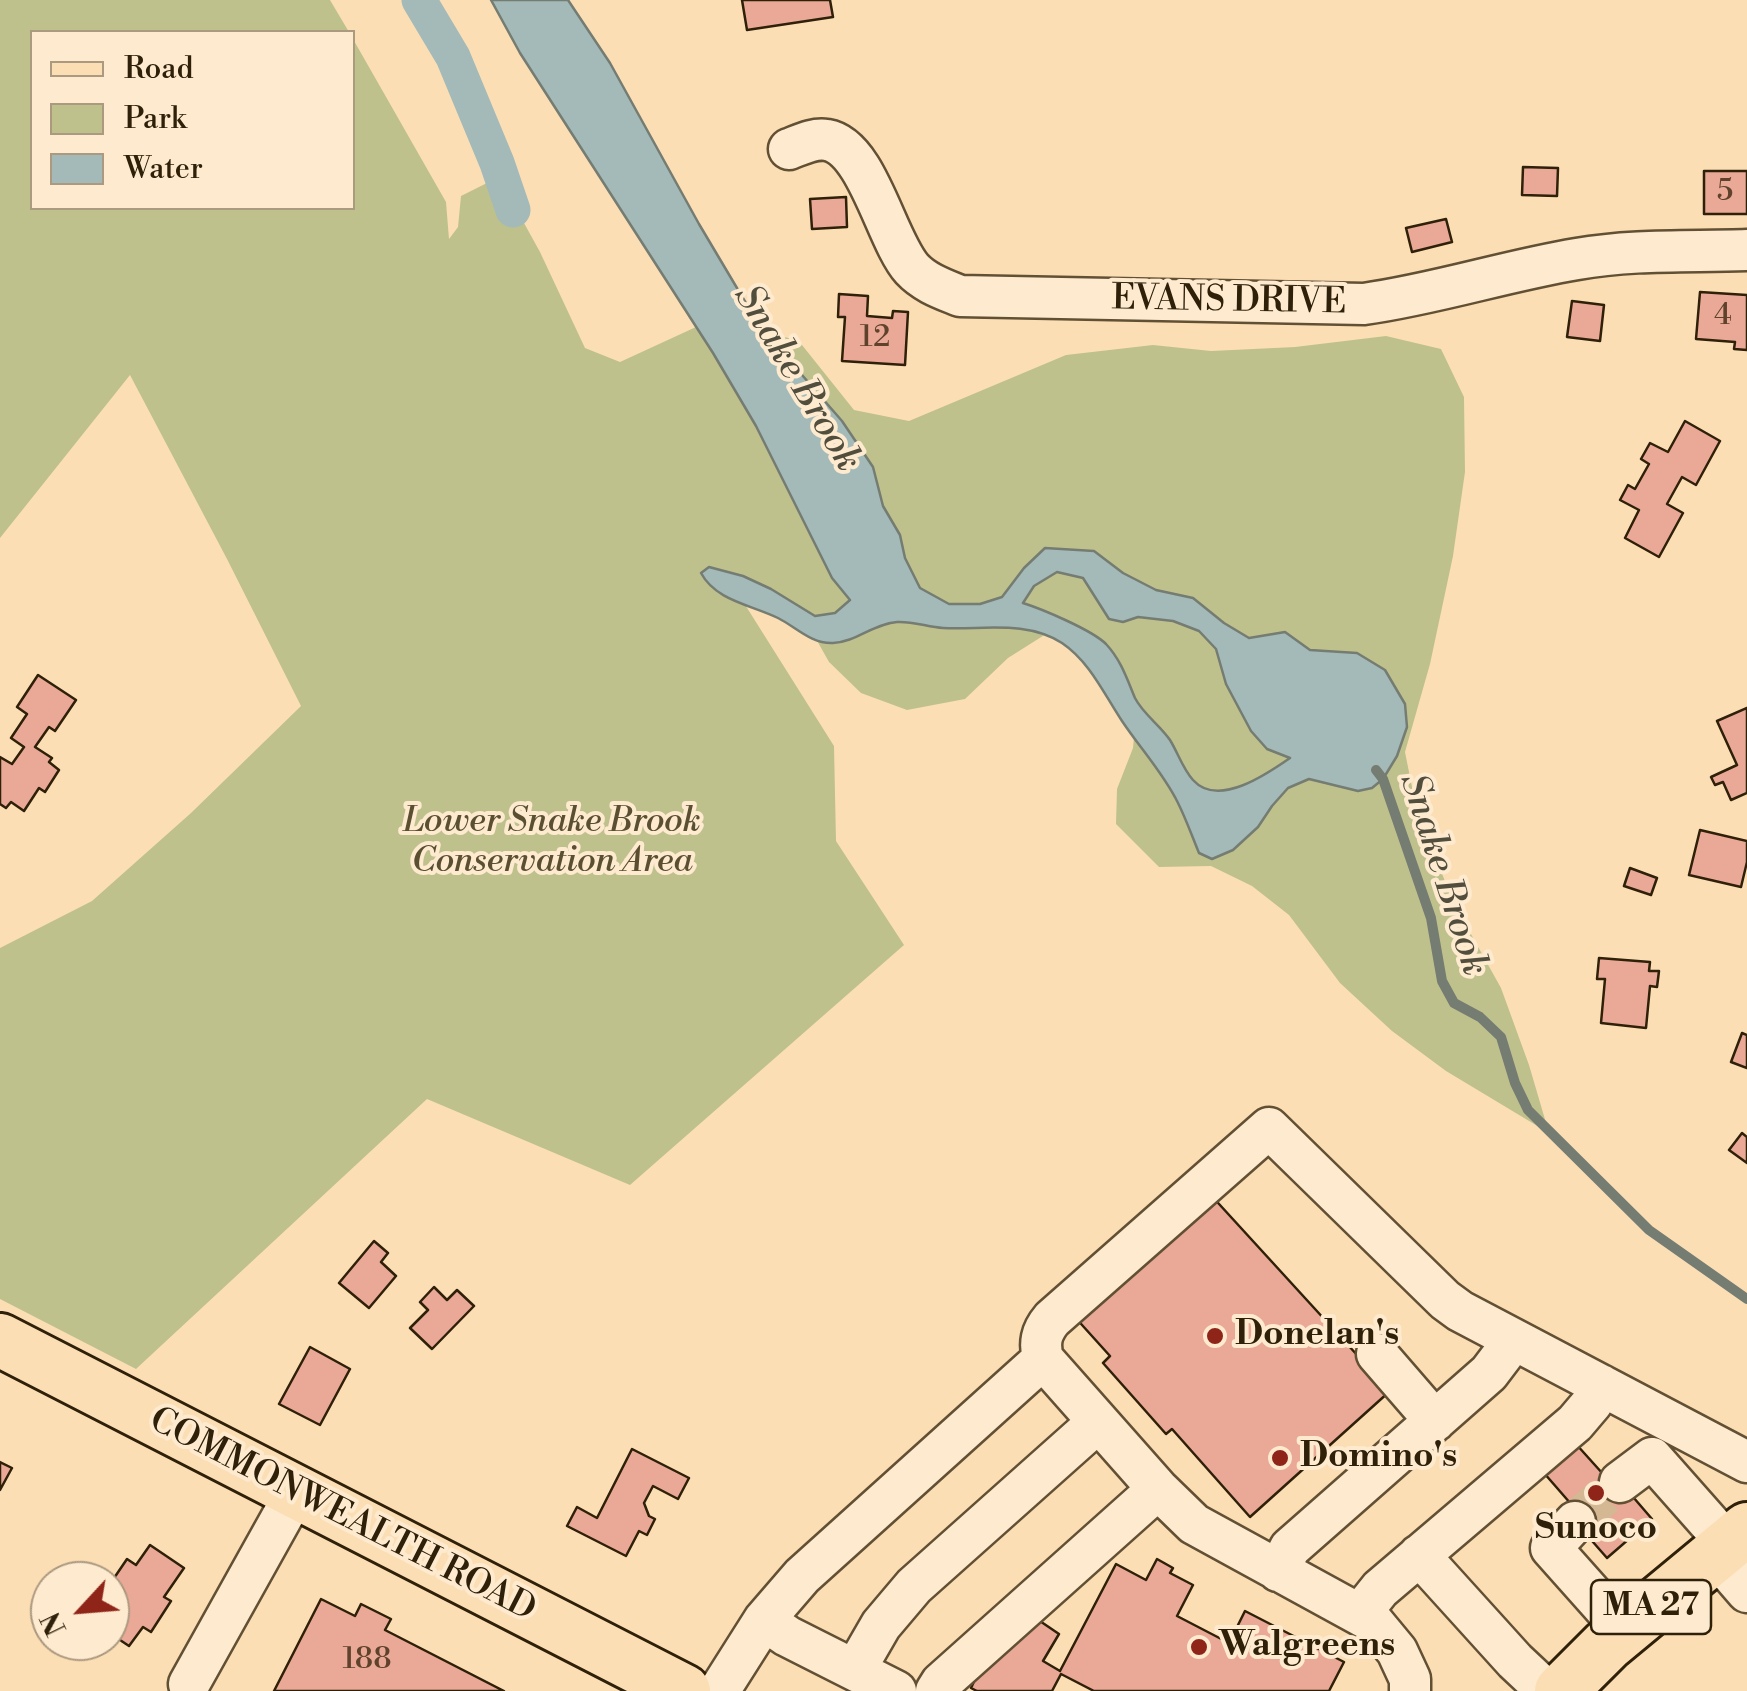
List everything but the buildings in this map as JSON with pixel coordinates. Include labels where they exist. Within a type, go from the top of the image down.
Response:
[{"type":"main road","name":"COMMONWEALTH ROAD","points":[[0,1340],[684,1691]]},
{"type":"main road","name":"MA 27","points":[[1560,1691],[1624,1630],[1734,1555]]},
{"type":"street","name":"EVANS DRIVE","points":[[789,149],[809,140],[830,140],[849,153],[867,179],[912,268],[936,286],[960,296],[1364,304],[1408,298],[1575,259],[1621,253],[1747,250]]},
{"type":"street","points":[[1410,1691],[1410,1680],[1398,1651],[1381,1630],[1360,1614],[1194,1524],[1043,1359],[1040,1338],[1044,1328],[1269,1128],[1445,1300],[1474,1320],[1747,1462]]},
{"type":"street","points":[[1278,1570],[1298,1540],[1490,1373],[1514,1340]]},
{"type":"street","points":[[1377,1354],[1435,1421]]},
{"type":"street","points":[[719,1691],[764,1620],[802,1576],[1043,1359]]},
{"type":"street","points":[[1360,1614],[1380,1588],[1576,1423],[1602,1386]]},
{"type":"street","points":[[855,1670],[881,1625],[914,1586],[1098,1422]]},
{"type":"street","points":[[1620,1482],[1652,1458],[1734,1555]]},
{"type":"street","points":[[936,1691],[1158,1489]]},
{"type":"street","points":[[190,1684],[296,1492]]},
{"type":"street","points":[[1575,1522],[1550,1548],[1624,1630]]},
{"type":"street","points":[[1419,1556],[1546,1691]]},
{"type":"street","points":[[764,1620],[787,1636],[896,1691]]},
{"type":"green space","name":"Lower Snake Brook Conservation Area","points":[[0,0],[330,0],[348,30],[30,30],[30,210],[355,210],[355,43],[446,202],[449,239],[458,227],[461,196],[489,182],[508,194],[585,348],[620,362],[709,321],[798,340],[854,410],[909,421],[1066,355],[1153,345],[1211,351],[1295,347],[1386,336],[1441,349],[1464,397],[1465,472],[1453,556],[1430,664],[1405,752],[1415,802],[1452,900],[1501,988],[1549,1133],[1446,1071],[1392,1031],[1340,983],[1289,915],[1252,886],[1211,866],[1159,867],[1116,824],[1117,789],[1133,748],[1137,703],[1065,622],[1008,658],[965,699],[907,710],[861,693],[829,662],[797,605],[732,584],[834,746],[836,841],[904,945],[630,1185],[427,1099],[136,1369],[0,1299],[0,948],[92,901],[191,813],[301,706],[130,375],[0,538]]},
{"type":"water","points":[[491,0],[568,0],[610,63],[753,315],[842,421],[873,467],[883,506],[900,535],[905,558],[920,588],[949,604],[980,604],[1002,597],[1045,548],[1094,551],[1123,573],[1156,590],[1193,598],[1249,638],[1285,632],[1310,650],[1357,653],[1385,670],[1405,704],[1407,727],[1397,756],[1383,779],[1372,788],[1358,791],[1309,779],[1288,788],[1258,827],[1233,850],[1212,859],[1199,853],[1166,782],[1089,669],[1062,643],[1019,629],[943,628],[903,622],[888,623],[841,642],[825,643],[716,590],[701,573],[709,567],[743,576],[815,616],[835,613],[850,600],[832,578],[756,426],[713,353],[520,53]],"holes":[[[1057,572],[1083,578],[1109,619],[1173,621],[1199,631],[1216,649],[1226,684],[1251,731],[1267,749],[1290,758],[1229,790],[1203,788],[1193,780],[1170,740],[1138,704],[1120,663],[1106,644],[1079,626],[1023,603],[1034,586]]]},
{"type":"waterway","points":[[419,0],[453,57],[513,210]]},
{"type":"waterway","name":"Snake Brook","points":[[1376,770],[1383,779],[1431,918],[1442,981],[1454,1003],[1480,1017],[1501,1037],[1528,1110],[1649,1230],[1747,1299]]},
{"type":"tunnel","points":[[1575,1522],[1620,1482]]},
{"type":"place","name":"Donelan's","points":[[1215,1336]]},
{"type":"place","name":"Domino's","points":[[1280,1458]]},
{"type":"place","name":"Sunoco","points":[[1596,1493]]},
{"type":"place","name":"Walgreens","points":[[1199,1647]]}]
